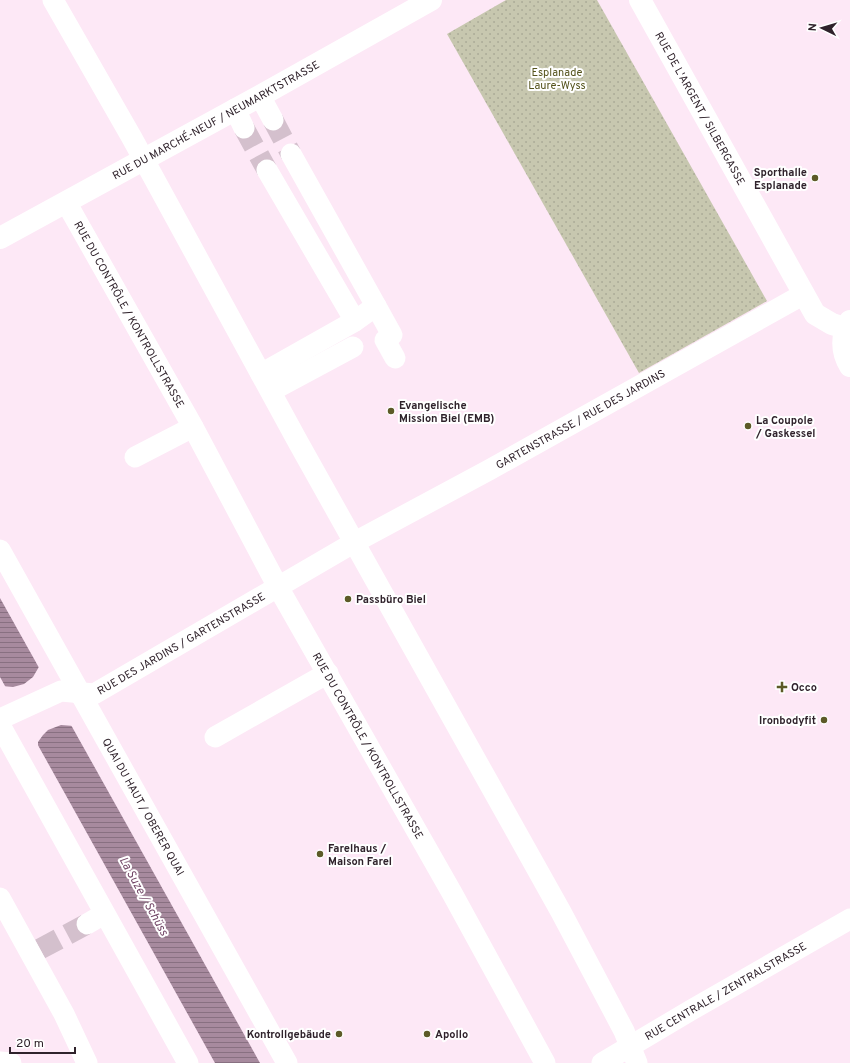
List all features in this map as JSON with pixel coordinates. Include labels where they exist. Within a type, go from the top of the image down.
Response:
[{"type":"main road","name":"RUE DU MARCHÉ-NEUF / NEUMARKTSTRASSE","points":[[0,238],[143,160],[240,118],[260,96],[431,0]]},
{"type":"main road","name":"RUE DE L'ARGENT / SILBERGASSE","points":[[640,0],[816,314],[832,324],[848,324],[843,342],[845,357],[850,366]]},
{"type":"street","points":[[53,0],[561,912],[624,1032],[634,1055]]},
{"type":"street","points":[[260,96],[272,120]]},
{"type":"street","points":[[290,154],[392,335],[385,340],[395,358]]},
{"type":"street","points":[[267,170],[355,321]]},
{"type":"street","name":"RUE DU CONTRÔLE / KONTROLLSTRASSE","points":[[66,202],[193,427],[278,587],[452,893],[545,1063]]},
{"type":"street","name":"GARTENSTRASSE / RUE DES JARDINS","points":[[355,542],[489,470],[804,294]]},
{"type":"street","points":[[266,383],[376,306]]},
{"type":"street","points":[[266,383],[353,347]]},
{"type":"street","points":[[135,457],[193,427]]},
{"type":"street","name":"RUE DES JARDINS / GARTENSTRASSE","points":[[5,719],[59,692],[94,694],[355,542]]},
{"type":"street","name":"QUAI DU HAUT / OBERER QUAI","points":[[0,550],[287,1063]]},
{"type":"street","points":[[215,737],[328,673]]},
{"type":"street","points":[[5,719],[96,919],[188,1063]]},
{"type":"street","points":[[0,898],[38,956],[88,1063]]},
{"type":"street","name":"RUE CENTRALE / ZENTRALSTRASSE","points":[[602,1063],[634,1055],[693,1009],[850,919]]},
{"type":"street","points":[[0,1062],[11,1063]]},
{"type":"green space","name":"Esplanade Laure-Wyss","points":[[506,0],[597,0],[767,301],[639,373],[447,34]]},
{"type":"water","name":"La Suze / Schüss","points":[[0,598],[260,1063],[215,1063],[0,677]]},
{"type":"pier","points":[[40,665],[74,726],[61,725],[48,730],[38,742],[37,747],[2,686],[13,687],[24,684],[33,677]]},
{"type":"tunnel","points":[[273,120],[291,154]]},
{"type":"tunnel","points":[[244,128],[267,170]]},
{"type":"tunnel","points":[[40,949],[87,924]]},
{"type":"place","name":"Sporthalle Esplanade","points":[[815,178]]},
{"type":"place","name":"Evangelische Mission Biel (EMB)","points":[[391,411]]},
{"type":"place","name":"La Coupole / Gaskessel","points":[[748,426]]},
{"type":"place","name":"Passbüro Biel","points":[[348,599]]},
{"type":"place","name":"Occo","points":[[782,687]]},
{"type":"place","name":"Ironbodyfit","points":[[824,720]]},
{"type":"place","name":"Farelhaus / Maison Farel","points":[[320,854]]},
{"type":"place","name":"Kontrollgebäude","points":[[339,1034]]},
{"type":"place","name":"Apollo","points":[[427,1034]]}]
